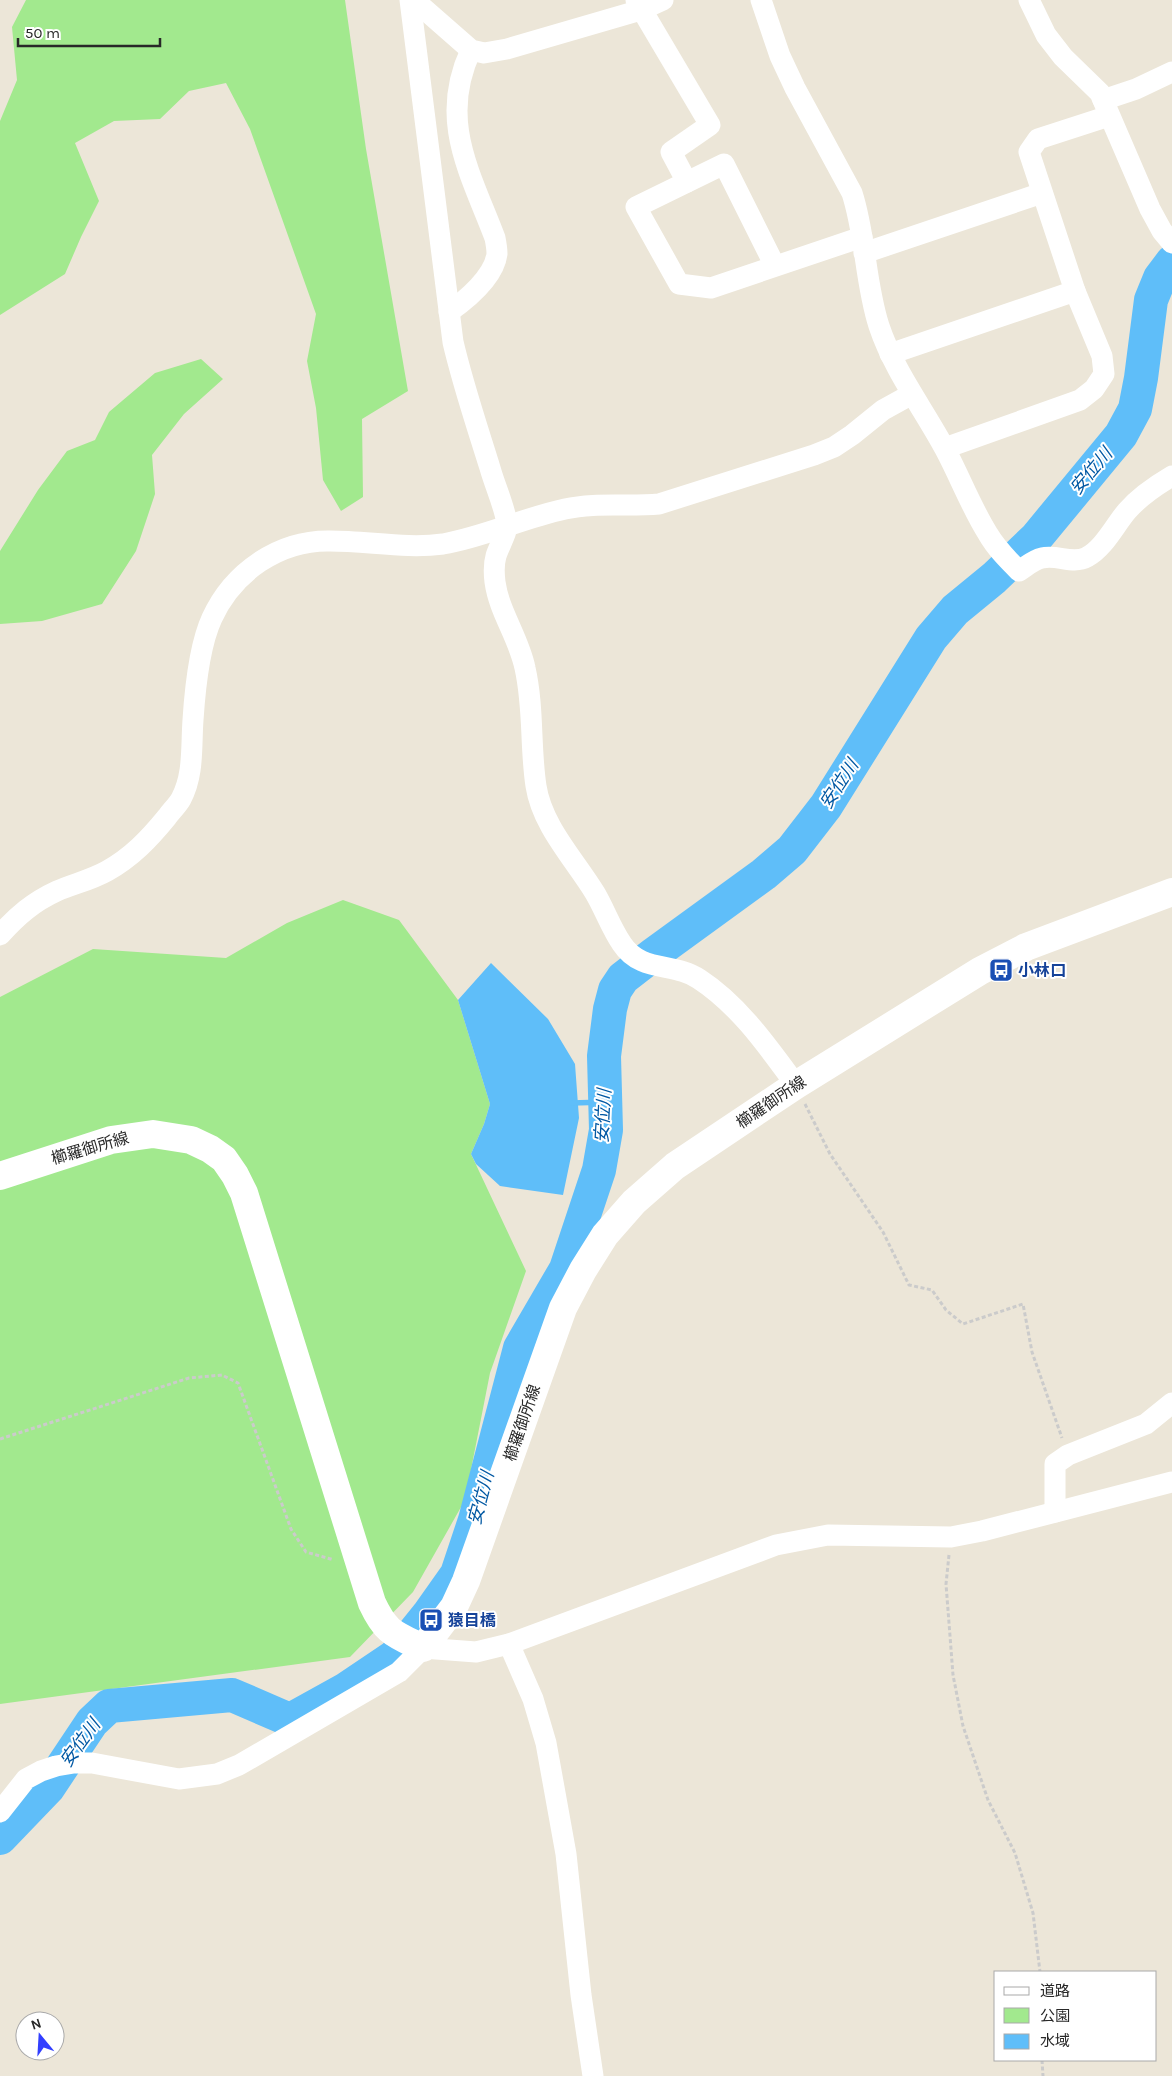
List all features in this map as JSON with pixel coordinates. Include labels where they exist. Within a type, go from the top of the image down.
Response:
[{"type":"main road","name":"櫛羅御所線","points":[[0,1176],[111,1140],[153,1134],[191,1140],[210,1148],[224,1159],[244,1193],[360,1567],[376,1611],[380,1620],[409,1641],[454,1607],[466,1581],[563,1308],[583,1270],[605,1235],[634,1202],[675,1166],[796,1085],[980,970],[1026,947],[1172,892]]},
{"type":"street","points":[[412,0],[471,50],[484,52],[507,49],[639,5],[663,0]]},
{"type":"street","points":[[412,0],[449,312],[461,375],[508,525],[495,559],[494,580],[498,598],[525,666],[531,700],[536,788],[543,809],[551,825],[598,898],[622,945],[631,955],[652,966],[684,971],[699,978],[721,996],[762,1039],[796,1085]]},
{"type":"street","points":[[761,0],[780,56],[795,88],[852,193],[857,207],[869,292],[879,327],[890,354],[944,448],[988,534],[1001,552],[1020,572],[1033,561],[1044,557],[1074,560],[1086,558],[1098,549],[1127,510],[1143,494],[1172,476]]},
{"type":"street","points":[[1029,0],[1046,35],[1062,57],[1100,93],[1150,209],[1162,231],[1172,243]]},
{"type":"street","points":[[639,5],[710,125],[672,152],[687,182]]},
{"type":"street","points":[[449,312],[466,300],[478,287],[490,271],[497,255],[495,238],[458,141],[456,116],[457,90],[462,69],[471,50]]},
{"type":"street","points":[[944,448],[1080,400],[1094,389],[1104,374],[1102,356],[1075,291],[1029,152],[1038,139],[1106,108],[1136,89],[1172,72]]},
{"type":"street","points":[[775,266],[724,164],[636,208],[679,284],[711,288],[775,266],[863,245],[1042,193]]},
{"type":"street","points":[[890,354],[1075,291]]},
{"type":"street","points":[[0,935],[18,915],[33,904],[56,891],[105,873],[127,860],[144,844],[180,800],[188,782],[192,759],[196,688],[211,620],[225,595],[245,572],[268,556],[296,546],[328,540],[418,546],[443,544],[565,509],[593,505],[639,506],[659,504],[814,456],[834,447],[883,410],[912,394]]},
{"type":"street","points":[[1054,1512],[1055,1464],[1068,1455],[1146,1424],[1172,1403]]},
{"type":"street","points":[[0,1812],[26,1779],[41,1771],[65,1764],[109,1765],[179,1779],[217,1774],[239,1765],[399,1672],[409,1641],[476,1652],[509,1644],[776,1545],[828,1536],[951,1537],[1172,1482]]},
{"type":"street","points":[[509,1644],[533,1699],[546,1743],[566,1854],[581,1995],[593,2076]]},
{"type":"path","points":[[796,1085],[830,1154],[883,1232],[909,1285],[932,1290],[946,1310],[963,1324],[1023,1304],[1032,1352],[1068,1455]]},
{"type":"path","points":[[0,1439],[190,1378],[222,1375],[238,1383],[291,1529],[306,1552],[360,1567]]},
{"type":"path","points":[[951,1537],[946,1584],[953,1675],[963,1726],[988,1800],[1015,1853],[1033,1913],[1040,1971]]},
{"type":"path","points":[[1042,2061],[1043,2076]]},
{"type":"green space","points":[[26,0],[345,0],[366,149],[408,391],[362,419],[363,497],[341,511],[323,480],[316,408],[307,361],[316,314],[250,129],[226,83],[189,91],[160,119],[114,121],[75,143],[99,201],[65,274],[0,315],[0,121],[17,80],[12,27]]},
{"type":"green space","points":[[201,359],[223,379],[184,414],[152,455],[155,494],[136,551],[102,604],[42,621],[0,624],[0,551],[38,490],[67,451],[95,440],[109,412],[155,373]]},
{"type":"green space","points":[[343,900],[399,920],[458,1000],[490,1104],[471,1154],[526,1271],[490,1373],[465,1500],[413,1592],[350,1657],[0,1704],[0,997],[93,949],[226,958],[287,923]]},
{"type":"water","points":[[491,963],[548,1019],[575,1064],[579,1118],[563,1195],[500,1186],[476,1164],[471,1154],[490,1104],[458,1000]]},
{"type":"waterway","name":"安位川","points":[[0,1838],[48,1788],[92,1722],[109,1706],[232,1695],[290,1720],[346,1689],[395,1656],[428,1615],[457,1574],[475,1520],[520,1348],[566,1269],[599,1170],[606,1130],[604,1056],[610,1009],[615,990],[623,978],[764,874],[792,850],[826,806],[931,638],[955,610],[994,578],[1036,538],[1121,435],[1135,409],[1151,300],[1160,278],[1172,262]]},
{"type":"waterway","points":[[572,1103],[606,1102]]},
{"type":"place","name":"小林口","points":[[1001,970]]},
{"type":"place","name":"猿目橋","points":[[431,1620]]}]
